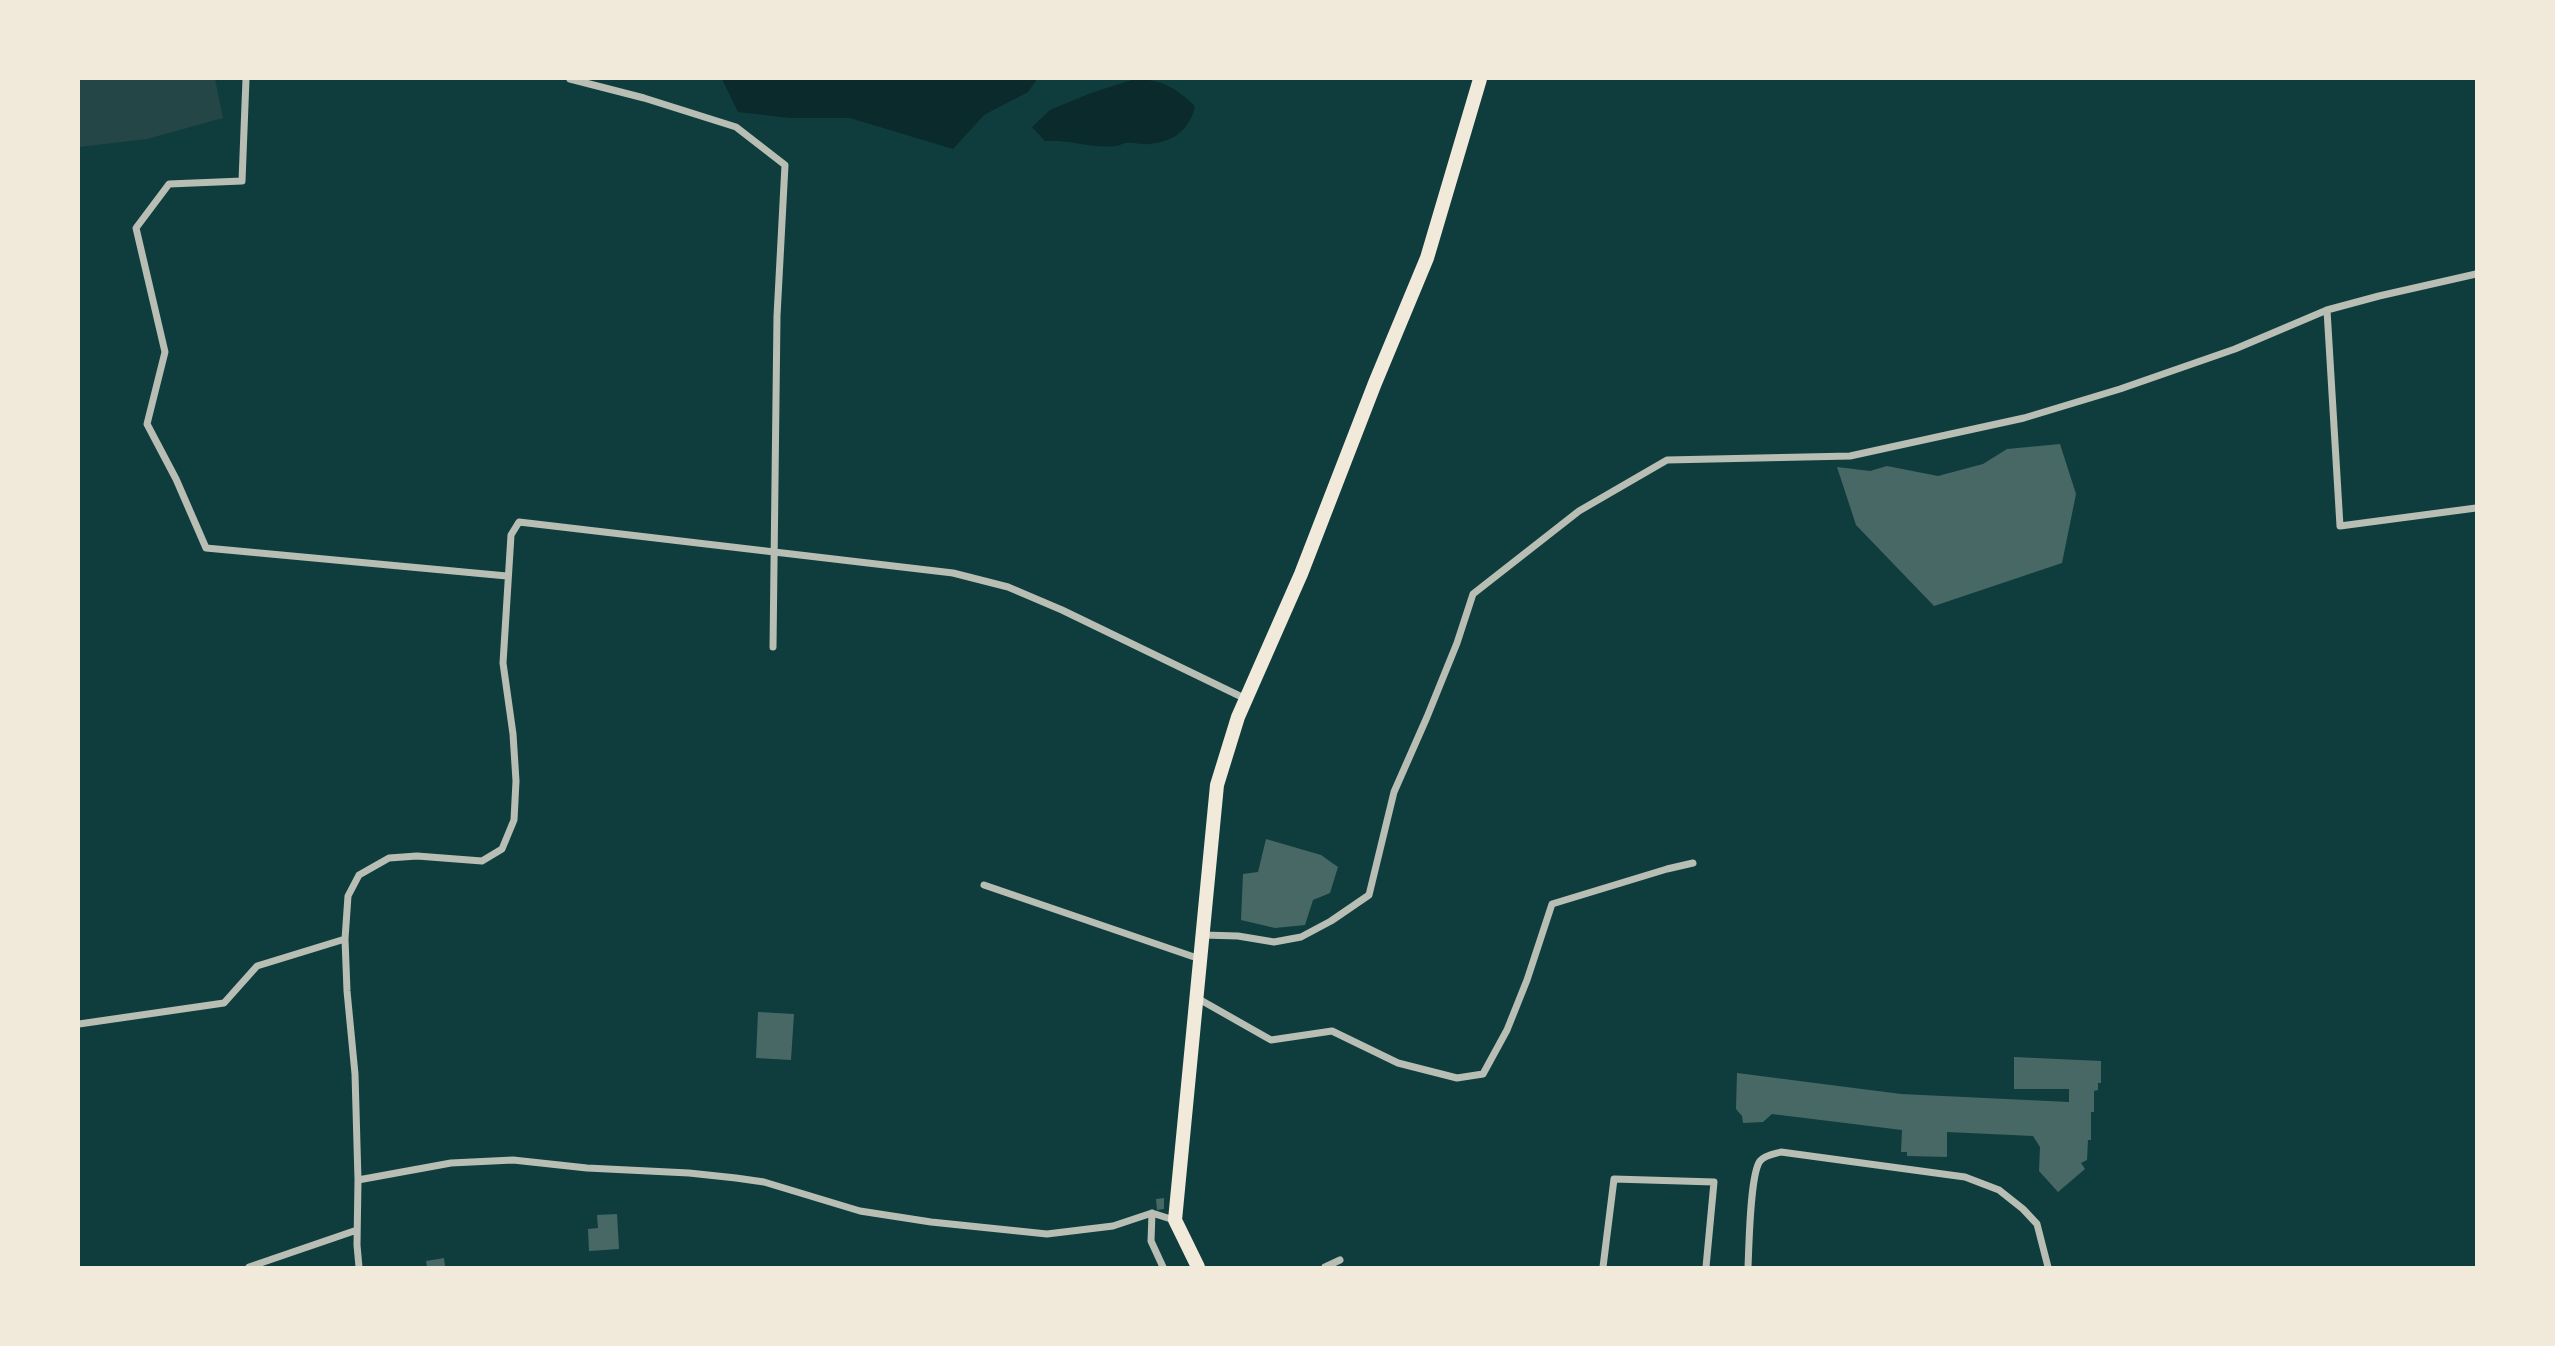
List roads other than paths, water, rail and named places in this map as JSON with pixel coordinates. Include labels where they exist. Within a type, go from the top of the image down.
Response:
[{"type":"main road","points":[[1198,1267],[1175,1220],[1217,785],[1238,717],[1301,574],[1427,258],[1480,79]]},
{"type":"street","points":[[246,79],[242,181],[169,184],[136,228],[165,352],[147,424],[176,479],[206,548],[507,576]]},
{"type":"street","points":[[569,79],[644,98],[736,127],[785,165],[777,316],[773,647]]},
{"type":"street","points":[[1203,935],[1238,936],[1274,942],[1301,937],[1331,921],[1369,895],[1394,792],[1457,643],[1473,594],[1579,511],[1667,460],[1850,456],[2024,418],[2120,389],[2235,349],[2327,310],[2476,274]]},
{"type":"street","points":[[2327,310],[2340,526],[2476,508]]},
{"type":"street","points":[[359,1267],[355,1074],[345,939],[348,896],[359,876],[388,858],[417,856],[482,861],[502,849],[514,820],[516,781],[513,734],[503,663],[511,535],[519,522],[953,573],[1008,587],[1062,610],[1246,699]]},
{"type":"street","points":[[1196,998],[1271,1040],[1332,1031],[1398,1063],[1457,1078],[1483,1074],[1507,1030],[1552,904],[1693,863]]},
{"type":"street","points":[[984,885],[1200,959]]},
{"type":"street","points":[[79,1024],[224,1003],[257,966],[345,939]]},
{"type":"street","points":[[1748,1267],[1759,1162],[1766,1156],[1781,1152],[1965,1177],[1999,1190],[2037,1224],[2048,1267]]},
{"type":"street","points":[[358,1180],[451,1163],[513,1160],[745,1179],[764,1182],[860,1211],[931,1222],[1047,1234],[1113,1226],[1152,1213],[1175,1220]]},
{"type":"street","points":[[1602,1267],[1614,1179],[1714,1182],[1706,1267]]},
{"type":"street","points":[[1152,1213],[1151,1241],[1163,1267]]},
{"type":"street","points":[[250,1267],[357,1230]]},
{"type":"street","points":[[1325,1267],[1340,1260]]}]
